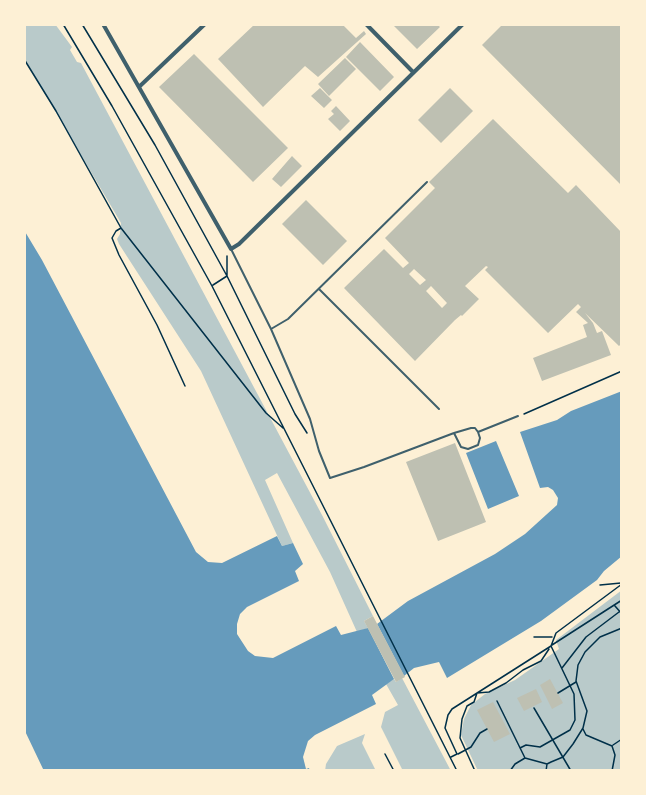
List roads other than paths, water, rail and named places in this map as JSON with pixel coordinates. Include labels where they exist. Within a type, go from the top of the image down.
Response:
[{"type":"street","points":[[104,24],[231,249],[239,244],[463,24]]},
{"type":"street","points":[[140,86],[205,24]]},
{"type":"street","points":[[366,24],[413,72]]},
{"type":"lane","points":[[272,329],[288,319],[427,182]]},
{"type":"lane","points":[[231,249],[272,329],[310,418],[319,452],[330,478],[364,467],[454,433],[471,428],[476,428],[478,432],[480,438],[478,445],[468,449],[461,447],[454,433]]},
{"type":"lane","points":[[319,289],[439,410]]},
{"type":"lane","points":[[478,432],[518,417]]},
{"type":"water","points":[[24,230],[196,552],[208,562],[222,563],[277,536],[282,546],[293,543],[303,564],[295,571],[299,581],[247,607],[240,614],[237,634],[248,651],[255,656],[273,658],[336,626],[341,635],[368,628],[394,679],[372,695],[376,704],[315,735],[308,741],[303,757],[306,769],[309,768],[310,771],[44,771],[24,729]]},
{"type":"water","points":[[622,391],[622,556],[597,580],[541,621],[447,678],[439,662],[414,668],[404,676],[377,624],[408,601],[495,554],[525,534],[557,505],[558,498],[553,490],[548,487],[540,488],[520,432],[557,420],[571,411]]},
{"type":"water","points":[[496,441],[519,496],[488,509],[466,453]]}]
